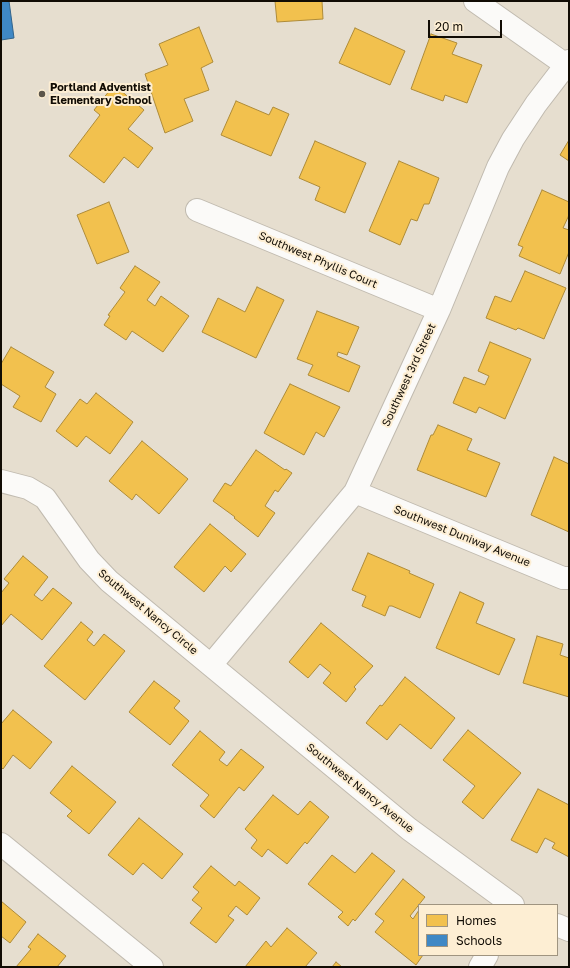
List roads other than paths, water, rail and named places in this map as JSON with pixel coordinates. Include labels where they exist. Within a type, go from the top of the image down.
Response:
[{"type":"street","points":[[475,1],[567,63]]},
{"type":"street","name":"Southwest 3rd Street","points":[[211,665],[355,492],[439,310],[498,167],[513,139],[536,104],[567,63]]},
{"type":"street","name":"Southwest Phyllis Court","points":[[197,210],[439,310]]},
{"type":"street","name":"Southwest Nancy Circle","points":[[1,481],[28,488],[45,498],[89,560],[109,580],[211,665]]},
{"type":"street","name":"Southwest Duniway Avenue","points":[[355,492],[563,578],[569,578]]},
{"type":"street","name":"Southwest Nancy Avenue","points":[[211,665],[408,828],[512,904]]},
{"type":"street","points":[[1,844],[152,967]]},
{"type":"street","points":[[558,925],[569,930]]},
{"type":"street","points":[[480,967],[486,956]]},
{"type":"place","name":"Portland Adventist Elementary School","points":[[42,94]]}]
